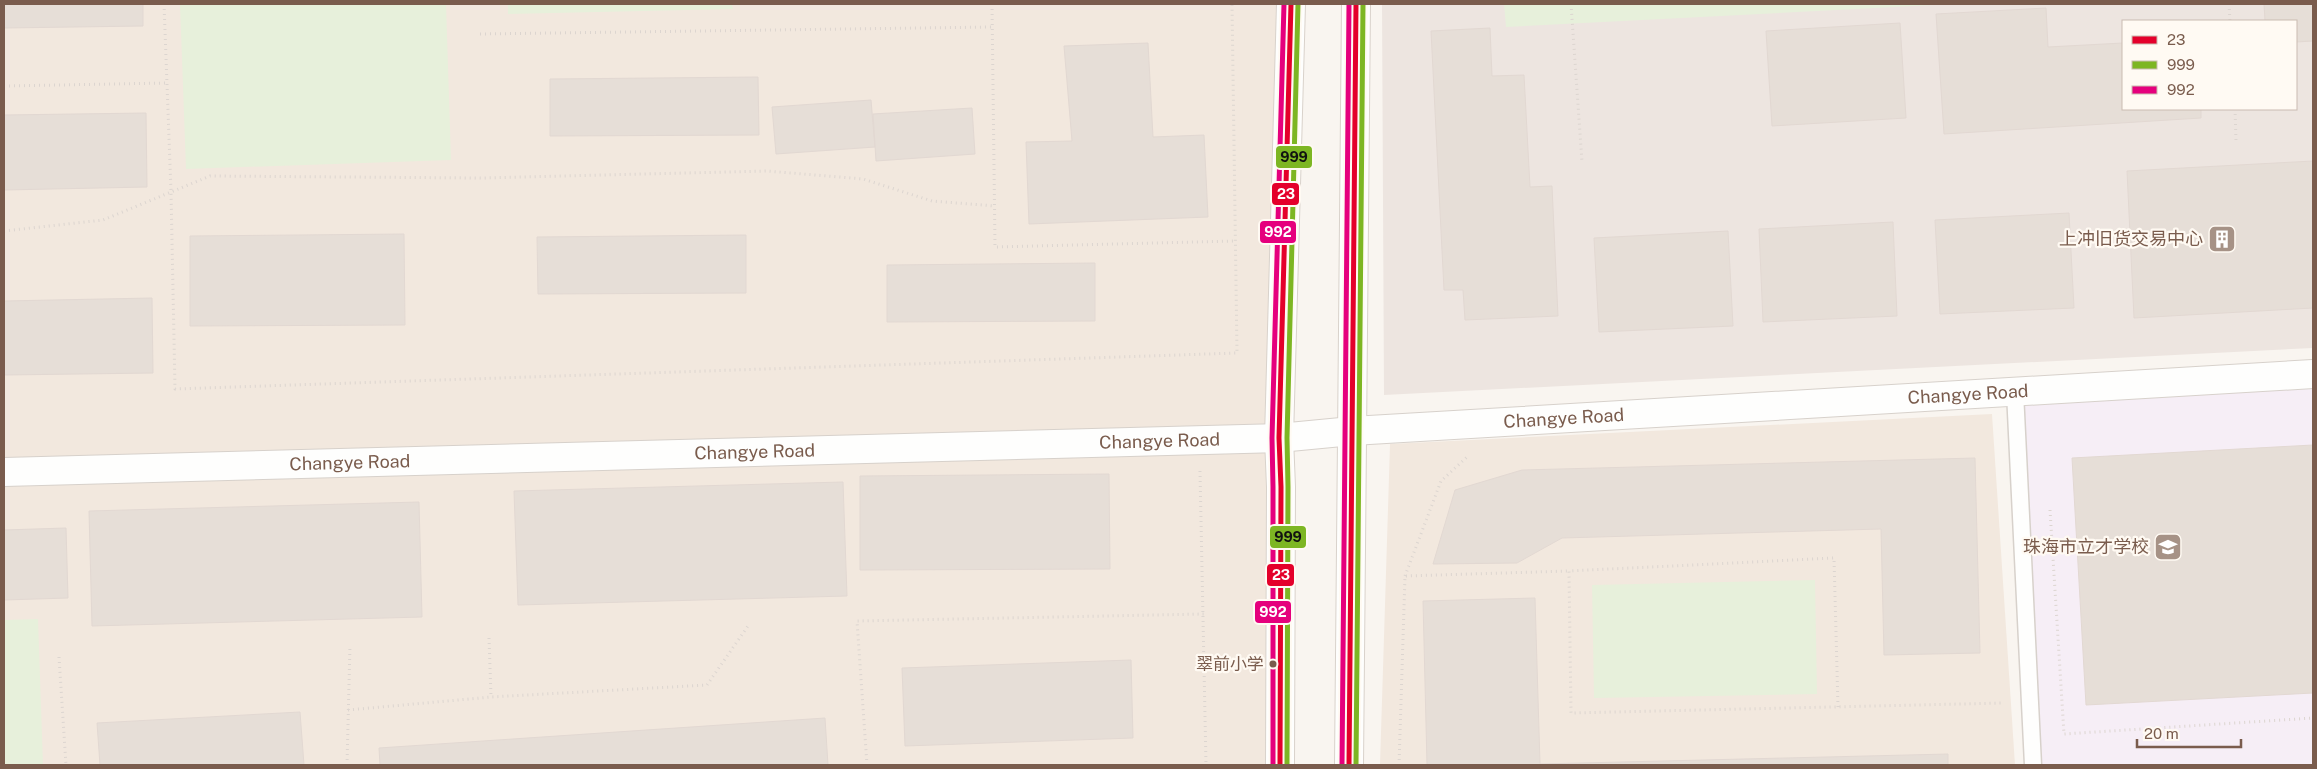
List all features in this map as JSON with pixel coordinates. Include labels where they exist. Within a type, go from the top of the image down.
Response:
[{"type":"street","points":[[1280,765],[1281,487],[1279,438],[1290,4]]},
{"type":"street","points":[[1349,765],[1356,4]]},
{"type":"street","name":"Changye Road","points":[[4,472],[1279,438],[1352,431],[2313,374]]},
{"type":"lane","points":[[2015,392],[2033,765]]},
{"type":"path","points":[[164,4],[171,191],[175,389],[1237,353],[1232,4]]},
{"type":"path","points":[[992,4],[995,247],[1235,241]]},
{"type":"path","points":[[1571,4],[1582,162]]},
{"type":"path","points":[[2229,4],[2230,20]]},
{"type":"path","points":[[480,34],[993,27]]},
{"type":"path","points":[[4,86],[167,83]]},
{"type":"path","points":[[2235,110],[2236,141]]},
{"type":"path","points":[[4,230],[103,220],[210,176],[481,178],[767,171],[863,179],[932,201],[995,206]]},
{"type":"path","points":[[1200,440],[1206,765]]},
{"type":"path","points":[[1399,765],[1405,576],[1441,481],[1469,455]]},
{"type":"path","points":[[2049,502],[2064,734],[2313,718]]},
{"type":"path","points":[[1405,576],[1569,571],[1834,558],[1838,707]]},
{"type":"path","points":[[1569,571],[1571,713],[2029,702]]},
{"type":"path","points":[[867,765],[857,621],[1204,614]]},
{"type":"path","points":[[348,710],[491,697],[707,685],[748,626]]},
{"type":"path","points":[[489,638],[491,697]]},
{"type":"path","points":[[347,765],[350,645]]},
{"type":"path","points":[[59,657],[66,765]]},
{"type":"shaded area","points":[[4,4],[1291,4],[1279,765],[4,765]]},
{"type":"shaded area","points":[[1382,4],[2313,4],[2313,348],[1384,395]]},
{"type":"shaded area","name":"珠海市立才学校","points":[[2313,375],[2313,765],[2033,765],[2015,392]]},
{"type":"shaded area","points":[[1992,414],[2015,765],[1380,765],[1390,444]]},
{"type":"green space","points":[[180,4],[446,4],[451,160],[186,169]]},
{"type":"green space","points":[[508,4],[732,4],[733,9],[508,14]]},
{"type":"green space","points":[[1504,4],[1953,4],[1506,27]]},
{"type":"green space","points":[[1815,580],[1817,694],[1594,698],[1592,585]]},
{"type":"green space","points":[[38,619],[43,765],[4,765],[4,620]]},
{"type":"building","points":[[4,4],[143,4],[143,26],[4,28]]},
{"type":"building","points":[[2264,4],[2313,4],[2313,41],[2297,42],[2297,20],[2265,20]]},
{"type":"building","points":[[2046,8],[2048,47],[2122,43],[2122,110],[2201,110],[2201,118],[1944,134],[1936,14]]},
{"type":"building","points":[[1900,23],[1906,118],[1772,126],[1766,31]]},
{"type":"building","points":[[1490,28],[1492,76],[1524,75],[1530,187],[1552,186],[1558,316],[1465,320],[1463,290],[1444,290],[1431,31]]},
{"type":"building","points":[[1148,43],[1153,137],[1204,135],[1208,217],[1029,224],[1026,142],[1072,141],[1064,46]]},
{"type":"building","points":[[758,77],[759,135],[550,136],[550,79]]},
{"type":"building","points":[[871,100],[875,147],[776,154],[772,107]]},
{"type":"building","points":[[972,108],[975,154],[876,161],[873,114]]},
{"type":"building","points":[[146,113],[147,187],[4,190],[4,115]]},
{"type":"building","name":"上冲旧货交易中心","points":[[2313,161],[2313,308],[2134,318],[2127,171]]},
{"type":"building","points":[[2069,213],[2074,308],[1940,314],[1935,220]]},
{"type":"building","points":[[1893,222],[1897,316],[1763,322],[1759,229]]},
{"type":"building","points":[[1728,231],[1733,326],[1599,332],[1594,238]]},
{"type":"building","points":[[404,234],[405,325],[190,326],[190,236]]},
{"type":"building","points":[[746,235],[746,293],[538,294],[537,237]]},
{"type":"building","points":[[1095,263],[1095,321],[887,322],[887,265]]},
{"type":"building","points":[[152,298],[153,373],[4,375],[4,301]]},
{"type":"building","points":[[2313,445],[2313,693],[2086,705],[2072,458]]},
{"type":"building","points":[[1975,458],[1980,653],[1884,655],[1881,529],[1562,538],[1517,563],[1433,564],[1455,490],[1522,470]]},
{"type":"building","points":[[1109,474],[1110,569],[860,570],[860,476]]},
{"type":"building","points":[[843,482],[847,596],[518,605],[514,491]]},
{"type":"building","points":[[419,502],[422,617],[92,626],[89,511]]},
{"type":"building","points":[[66,528],[68,598],[4,600],[4,530]]},
{"type":"building","points":[[1535,598],[1540,764],[1948,754],[1948,765],[1427,765],[1423,601]]},
{"type":"building","points":[[1131,660],[1133,738],[905,746],[902,668]]},
{"type":"building","points":[[300,712],[304,765],[100,765],[97,723]]},
{"type":"building","points":[[825,718],[828,765],[380,765],[379,748]]},
{"type":"transit line","name":"992","points":[[1273,765],[1272,438],[1284,4]]},
{"type":"transit line","name":"23","points":[[1280,765],[1281,487],[1279,438],[1291,4]]},
{"type":"transit line","name":"999","points":[[1287,765],[1287,438],[1298,4]]},
{"type":"transit line","name":"992","points":[[1342,765],[1349,4]]},
{"type":"transit line","name":"23","points":[[1349,765],[1356,4]]},
{"type":"transit line","name":"999","points":[[1356,765],[1363,4]]},
{"type":"place","name":"上冲旧货交易中心","points":[[2222,239]]},
{"type":"place","name":"珠海市立才学校","points":[[2168,547]]},
{"type":"place","name":"翠前小学","points":[[1273,664]]}]
